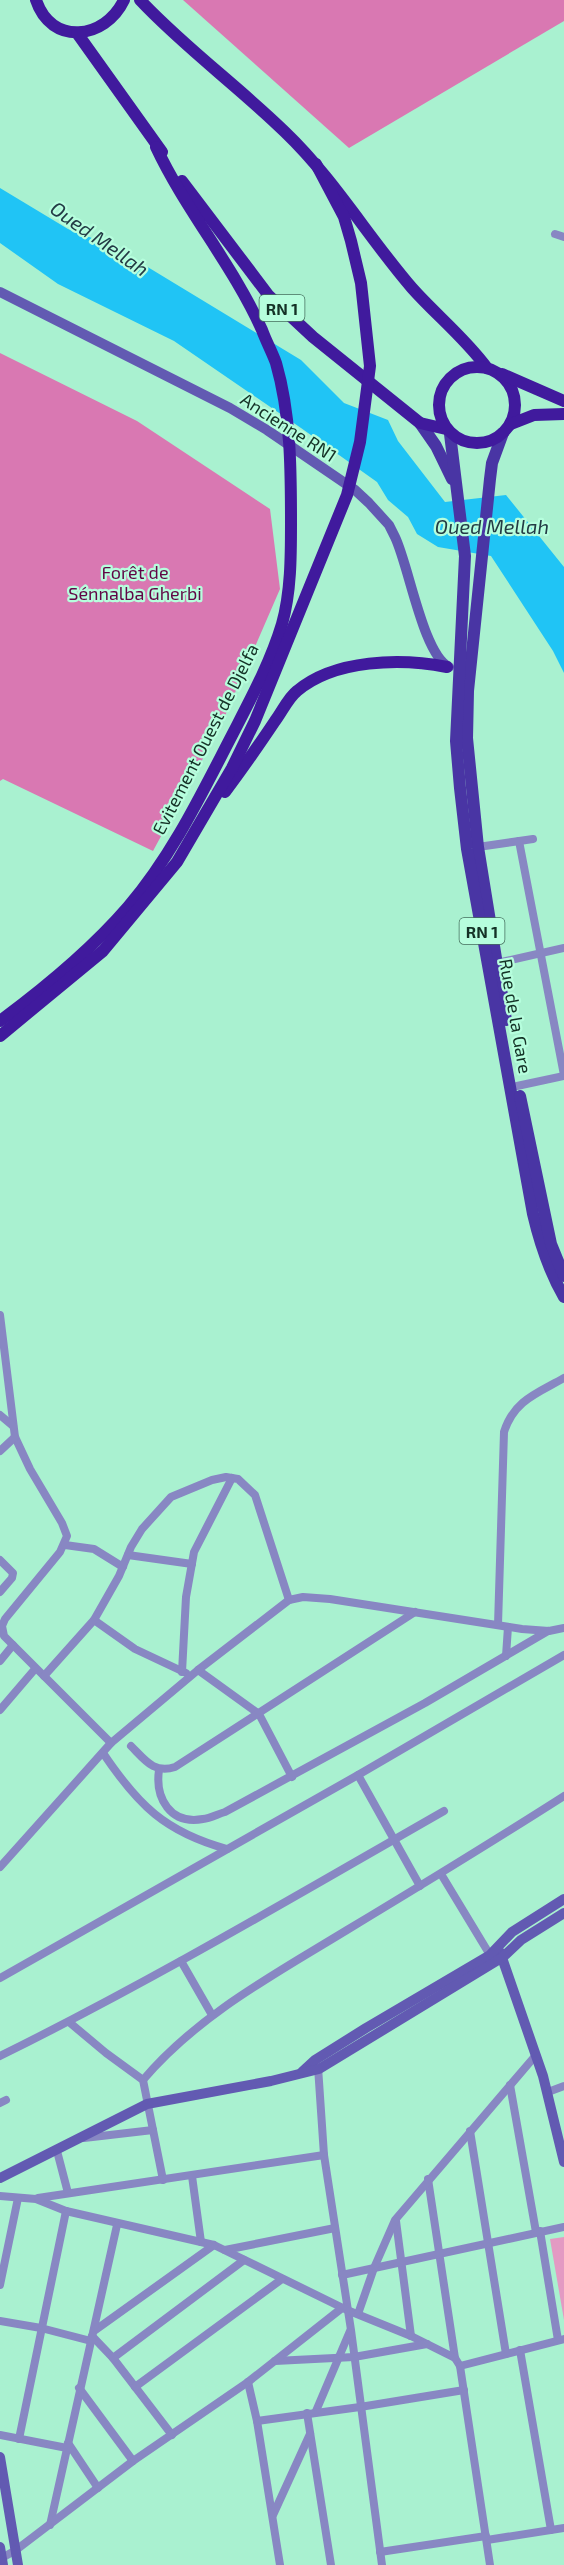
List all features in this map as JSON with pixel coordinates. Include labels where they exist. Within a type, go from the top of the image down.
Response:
[{"type":"highway","points":[[36,0],[45,17],[54,25],[77,33],[92,31],[106,25],[117,14],[124,0]]},
{"type":"highway","points":[[140,0],[162,24],[286,133],[335,185],[412,288],[513,391],[515,402],[507,429]]},
{"type":"highway","name":"RN 1","points":[[77,33],[156,147],[166,157],[199,205],[269,296],[313,337],[420,423],[448,431]]},
{"type":"highway","name":"Evitement Ouest de Djelfa","points":[[0,1021],[44,988],[93,945],[129,905],[186,823],[247,705],[279,632],[286,601],[291,545],[289,435],[275,361],[237,278],[192,212],[156,147]]},
{"type":"highway","points":[[177,862],[245,740],[310,589],[347,495],[360,442],[369,366],[361,282],[344,217],[315,164]]},
{"type":"highway","points":[[564,401],[493,370],[475,366],[463,369],[444,383],[439,394],[438,406],[440,418],[448,431],[467,443],[480,444],[493,440],[507,429],[534,415],[564,414]]},
{"type":"highway","points":[[0,1036],[103,951],[177,862],[296,692],[321,676],[350,668],[385,663],[423,662],[459,669]]},
{"type":"main road","name":"Ancienne RN1","points":[[0,292],[230,408],[328,471],[369,502],[389,525],[395,537],[428,638],[438,660],[459,669]]},
{"type":"main road","points":[[420,423],[436,446],[457,488]]},
{"type":"main road","name":"Rue de la Gare","points":[[507,429],[492,463],[483,559],[459,669],[478,848],[517,1086],[551,1244],[564,1276]]},
{"type":"main road","name":"RN 1","points":[[448,431],[457,488]]},
{"type":"main road","name":"Rue de la Gare","points":[[457,488],[465,556],[456,741],[467,849],[533,1214],[544,1256],[564,1297]]},
{"type":"main road","points":[[0,2178],[147,2104],[271,2081],[317,2065],[494,1951],[512,1932],[564,1899]]},
{"type":"main road","points":[[368,2032],[502,1957],[521,1940],[564,1913]]},
{"type":"main road","points":[[494,1951],[502,1957],[536,2055],[548,2092],[564,2162]]},
{"type":"main road","points":[[0,2457],[18,2565]]},
{"type":"street","points":[[555,234],[564,237]]},
{"type":"street","points":[[478,848],[533,839]]},
{"type":"street","points":[[517,1086],[564,1076],[519,841]]},
{"type":"street","points":[[497,963],[564,948]]},
{"type":"street","points":[[0,1315],[15,1437],[30,1469],[66,1530],[64,1545],[5,1619],[2,1626],[4,1636],[111,1743]]},
{"type":"street","points":[[498,1625],[504,1431],[508,1418],[520,1403],[564,1378]]},
{"type":"street","points":[[0,1415],[13,1426]]},
{"type":"street","points":[[0,1451],[15,1437]]},
{"type":"street","points":[[182,1672],[186,1598],[194,1552],[232,1478]]},
{"type":"street","points":[[44,1676],[94,1620],[142,1529],[171,1497],[212,1480],[238,1479],[255,1495],[289,1600]]},
{"type":"street","points":[[64,1545],[94,1549],[123,1567]]},
{"type":"street","points":[[128,1555],[192,1563]]},
{"type":"street","points":[[0,1560],[13,1573],[12,1578],[0,1592]]},
{"type":"street","points":[[0,1867],[111,1743],[195,1673],[289,1600],[303,1597],[330,1599],[508,1627],[549,1630],[564,1628]]},
{"type":"street","points":[[131,1746],[151,1767],[159,1770],[175,1767],[415,1612]]},
{"type":"street","points":[[94,1620],[135,1649],[182,1672],[195,1673],[259,1714],[292,1777]]},
{"type":"street","points":[[506,1656],[508,1627]]},
{"type":"street","points":[[159,1770],[157,1783],[160,1798],[170,1812],[183,1818],[201,1820],[225,1812],[292,1777],[549,1630]]},
{"type":"street","points":[[0,1661],[13,1645]]},
{"type":"street","points":[[0,1978],[564,1655]]},
{"type":"street","points":[[0,1710],[35,1669]]},
{"type":"street","points":[[102,1753],[130,1792],[174,1829],[200,1842],[227,1850]]},
{"type":"street","points":[[358,1775],[420,1886]]},
{"type":"street","points":[[143,2080],[179,2041],[212,2015],[564,1796]]},
{"type":"street","points":[[0,2056],[69,2022],[444,1811]]},
{"type":"street","points":[[441,1874],[494,1951]]},
{"type":"street","points":[[181,1960],[212,2015]]},
{"type":"street","points":[[69,2022],[106,2054],[143,2080],[163,2180]]},
{"type":"street","points":[[358,2314],[396,2220],[428,2179],[536,2055]]},
{"type":"street","points":[[317,2065],[324,2155],[345,2309],[351,2330],[382,2565]]},
{"type":"street","points":[[460,2366],[561,2339],[510,2085]]},
{"type":"street","points":[[548,2092],[564,2086]]},
{"type":"street","points":[[79,2139],[153,2130]]},
{"type":"street","points":[[471,2131],[506,2354]]},
{"type":"street","points":[[57,2151],[68,2193]]},
{"type":"street","points":[[0,2196],[36,2199],[324,2155]]},
{"type":"street","points":[[192,2176],[201,2242]]},
{"type":"street","points":[[428,2179],[438,2255],[455,2358],[460,2366],[490,2565]]},
{"type":"street","points":[[0,2285],[18,2198]]},
{"type":"street","points":[[36,2199],[66,2211],[117,2225],[214,2245],[345,2309],[411,2336],[455,2358]]},
{"type":"street","points":[[19,2439],[66,2211]]},
{"type":"street","points":[[396,2220],[411,2336]]},
{"type":"street","points":[[50,2525],[117,2225]]},
{"type":"street","points":[[342,2275],[564,2227]]},
{"type":"street","points":[[225,2250],[334,2228]]},
{"type":"street","points":[[92,2336],[214,2245]]},
{"type":"street","points":[[113,2358],[244,2260]]},
{"type":"street","points":[[135,2387],[282,2279]]},
{"type":"street","points":[[1,2557],[16,2550],[133,2461],[248,2382],[345,2309]]},
{"type":"street","points":[[0,2321],[92,2336],[113,2358],[172,2435]]},
{"type":"street","points":[[316,2411],[351,2330]]},
{"type":"street","points":[[275,2361],[354,2357],[427,2344]]},
{"type":"street","points":[[520,2350],[551,2530]]},
{"type":"street","points":[[248,2382],[257,2421],[280,2565]]},
{"type":"street","points":[[79,2388],[133,2461]]},
{"type":"street","points":[[257,2421],[464,2390]]},
{"type":"street","points":[[307,2413],[331,2565]]},
{"type":"street","points":[[272,2517],[310,2434]]},
{"type":"street","points":[[0,2435],[67,2446],[98,2488]]},
{"type":"street","points":[[380,2552],[564,2528]]},
{"type":"shaded area","points":[[564,2237],[564,2320],[550,2239]]},
{"type":"green space","points":[[183,0],[564,0],[564,21],[349,148]]},
{"type":"green space","name":"Forêt de Sénnalba Gherbi","points":[[0,353],[137,421],[270,509],[280,589],[221,725],[153,851],[3,779],[0,781]]},
{"type":"water","name":"Oued Mellah","points":[[0,188],[68,229],[113,246],[301,360],[344,403],[388,420],[398,441],[445,502],[506,495],[564,567],[564,673],[553,651],[491,556],[438,547],[417,534],[408,517],[388,500],[377,482],[301,428],[174,341],[58,284],[0,243]]}]
